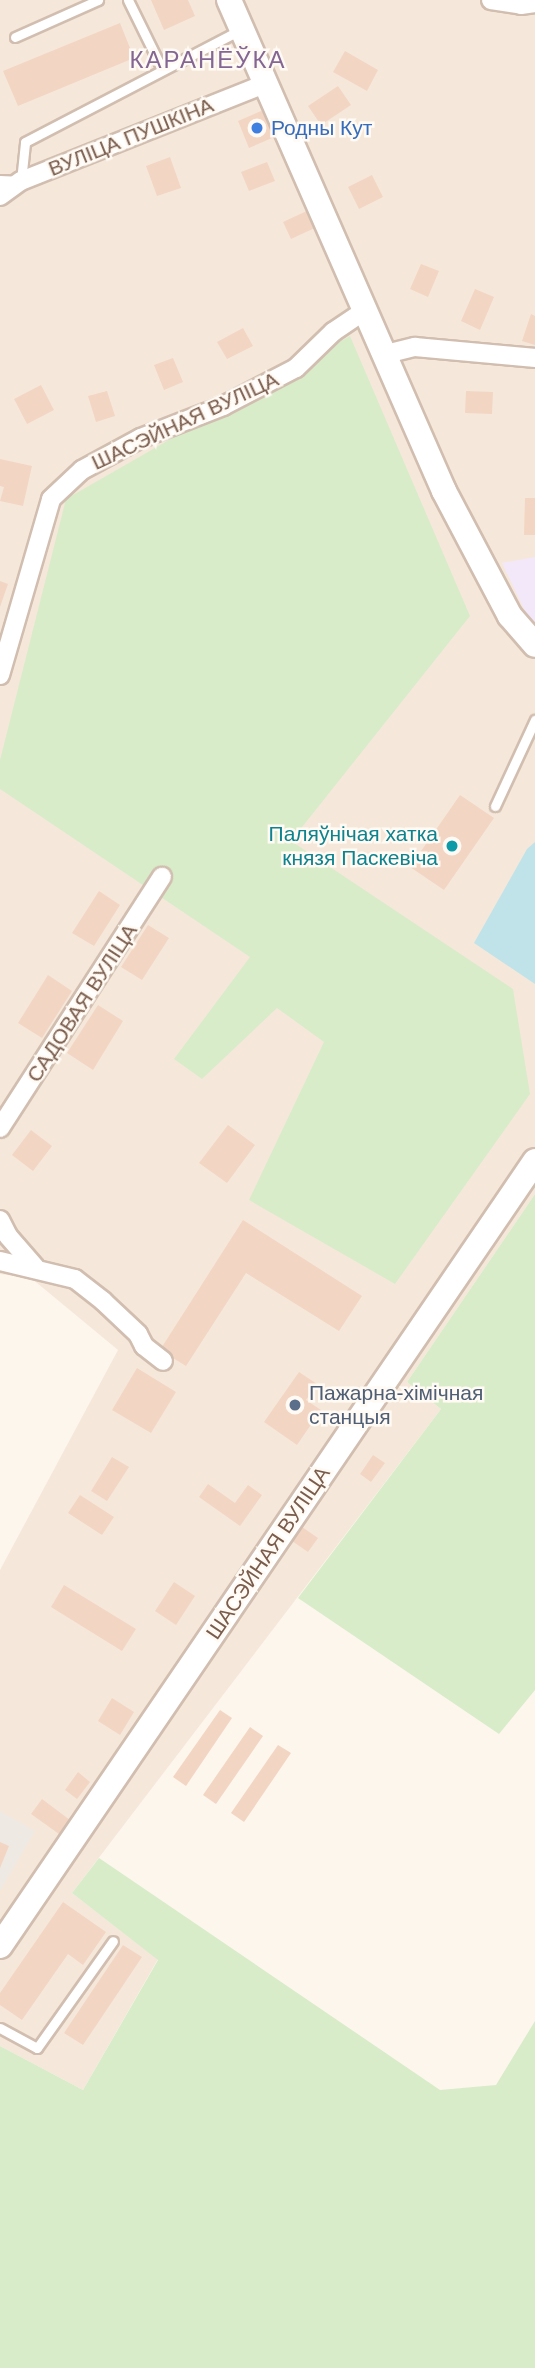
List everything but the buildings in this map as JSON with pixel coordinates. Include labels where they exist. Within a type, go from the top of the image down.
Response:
[{"type":"main road","points":[[229,0],[444,491],[510,616],[535,645]]},
{"type":"main road","name":"ШАСЭЙНАЯ ВУЛІЦА","points":[[0,1946],[7,1922],[535,1161]]},
{"type":"street","points":[[491,0],[521,5],[535,3]]},
{"type":"street","name":"ВУЛІЦА ПУШКІНА","points":[[0,196],[21,181],[265,84]]},
{"type":"street","name":"ШАСЭЙНАЯ ВУЛІЦА","points":[[0,675],[51,499],[82,470],[141,438],[223,406],[296,368],[333,332],[366,310]]},
{"type":"street","points":[[386,354],[415,347],[535,358]]},
{"type":"street","name":"САДОВАЯ ВУЛІЦА","points":[[0,1128],[162,877]]},
{"type":"street","points":[[0,1220],[8,1236],[35,1267]]},
{"type":"street","points":[[0,1261],[35,1267],[75,1279],[112,1309],[138,1334],[144,1346],[163,1361]]},
{"type":"lane","points":[[15,37],[99,0]]},
{"type":"lane","points":[[128,0],[162,69]]},
{"type":"lane","points":[[0,180],[21,181],[24,142],[241,29]]},
{"type":"lane","points":[[495,806],[535,720]]},
{"type":"lane","points":[[0,2028],[37,2048],[113,1941]]},
{"type":"shaded area","points":[[0,0],[535,0],[535,1194],[407,1382],[441,1409],[72,1893],[158,1959],[83,2090],[0,2046],[0,1570],[118,1350],[31,1278],[0,1274]]},
{"type":"shaded area","points":[[535,557],[535,632],[502,563]]},
{"type":"shaded area","points":[[0,1811],[35,1831],[0,1891]]},
{"type":"green space","points":[[350,336],[470,616],[291,841],[513,989],[530,1094],[395,1284],[249,1200],[324,1042],[277,1008],[202,1079],[174,1059],[250,957],[0,789],[0,760],[66,499]]},
{"type":"green space","points":[[535,1194],[535,1690],[499,1734],[298,1598],[441,1409],[407,1382]]},
{"type":"green space","points":[[99,1858],[440,2090],[496,2085],[535,2021],[535,2368],[0,2368],[0,2046],[83,2090],[158,1960],[72,1893]]},
{"type":"water","points":[[535,842],[535,984],[474,943],[527,849]]},
{"type":"place","name":"Родны Кут","points":[[257,128]]},
{"type":"place","name":"Паляўнічая хатка князя Паскевіча","points":[[452,846]]},
{"type":"place","name":"Пажарна-хімічная станцыя","points":[[295,1405]]},
{"type":"district","name":"КАРАНЁЎКА","points":[[208,60]]}]
